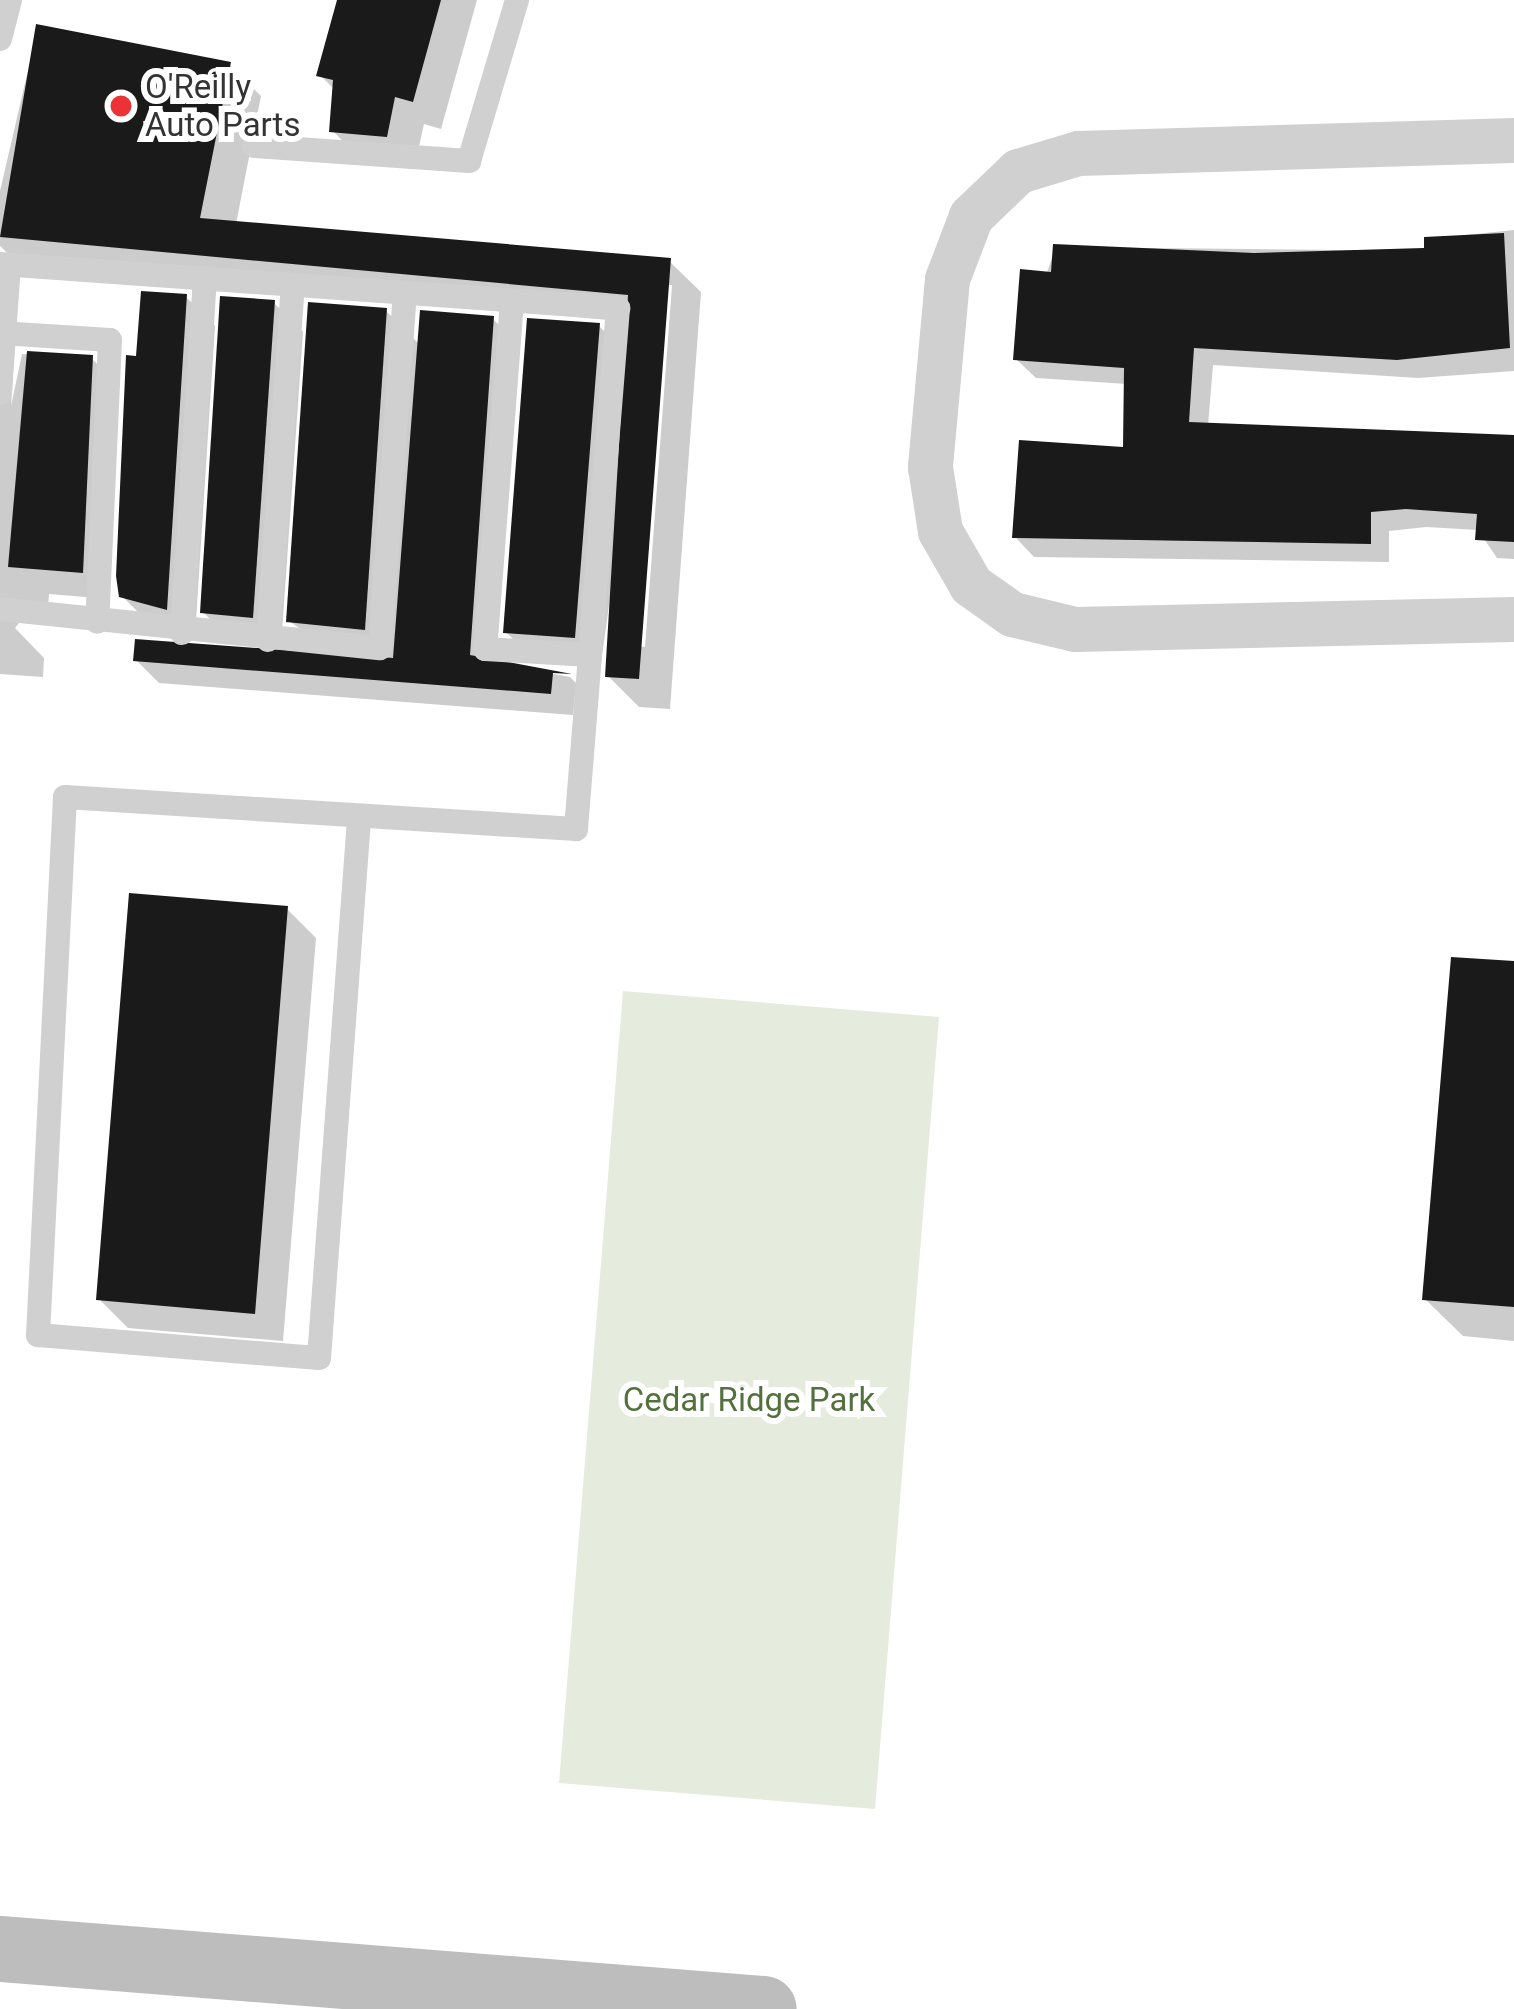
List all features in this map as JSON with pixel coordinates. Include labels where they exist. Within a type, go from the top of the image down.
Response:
[{"type":"street","points":[[1514,140],[1078,153],[1018,171],[971,216],[946,279],[935,364],[940,531],[971,585],[1012,614],[1076,629],[1514,620]]},
{"type":"street","points":[[0,1949],[185,1986],[764,2009]]},
{"type":"lane","points":[[0,39],[10,0]]},
{"type":"lane","points":[[254,146],[469,161],[517,0]]},
{"type":"lane","points":[[0,393],[5,264],[618,308],[576,830],[359,820],[65,796],[38,1334],[320,1358],[359,820]]},
{"type":"lane","points":[[182,633],[206,278]]},
{"type":"lane","points":[[268,640],[292,284]]},
{"type":"lane","points":[[0,609],[182,633],[380,647],[405,293]]},
{"type":"lane","points":[[512,301],[485,649],[590,655]]},
{"type":"lane","points":[[2,333],[110,340],[98,622]]},
{"type":"green space","name":"Cedar Ridge Park","points":[[623,991],[939,1017],[875,1809],[559,1783]]},
{"type":"building","points":[[337,0],[441,0],[413,102],[395,97],[387,137],[329,132],[333,80],[316,76]]},
{"type":"building","points":[[36,24],[231,62],[200,218],[671,258],[639,679],[605,677],[628,295],[0,237]]},
{"type":"building","points":[[1504,233],[1510,348],[1397,360],[1194,348],[1189,422],[1514,435],[1514,542],[1475,540],[1477,514],[1406,509],[1371,512],[1371,544],[1012,538],[1019,440],[1123,447],[1124,368],[1013,360],[1020,269],[1051,272],[1053,244],[1254,253],[1424,248],[1424,237]]},
{"type":"building","points":[[141,291],[187,294],[167,610],[119,597],[116,576],[126,355],[136,356]]},
{"type":"building","points":[[220,296],[275,300],[253,618],[200,613]]},
{"type":"building","points":[[308,302],[387,308],[365,630],[286,622]]},
{"type":"building","points":[[420,310],[494,316],[470,655],[572,674],[553,673],[551,694],[133,661],[135,639],[393,658]]},
{"type":"building","points":[[527,318],[600,323],[575,638],[503,633]]},
{"type":"building","points":[[27,351],[93,355],[83,573],[8,567]]},
{"type":"building","points":[[129,893],[288,906],[255,1314],[96,1300]]},
{"type":"building","points":[[1451,957],[1514,961],[1514,1307],[1422,1300]]},
{"type":"place","name":"O'Reilly Auto Parts","points":[[121,106]]}]
